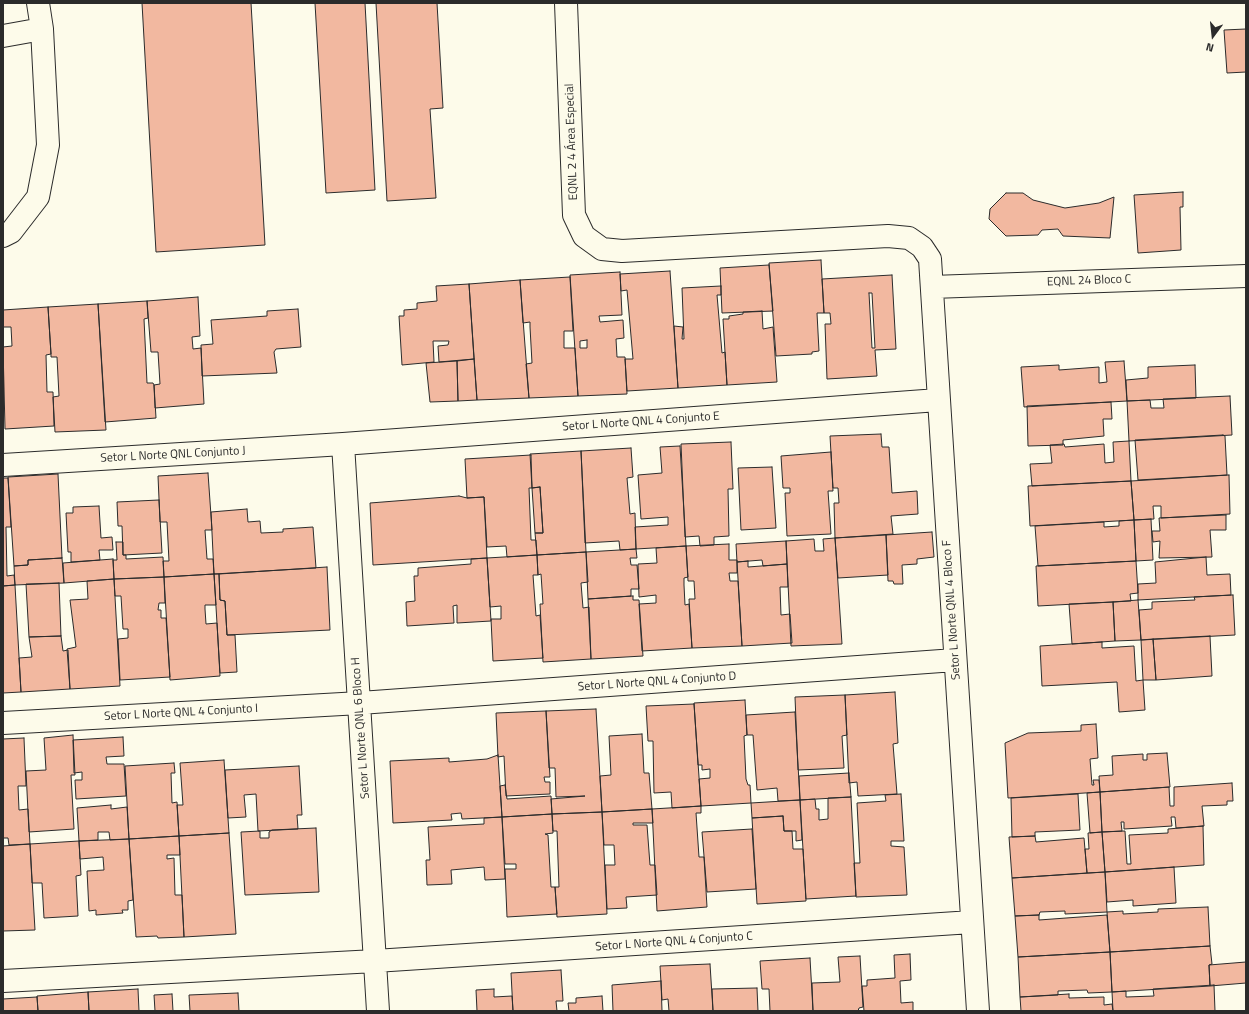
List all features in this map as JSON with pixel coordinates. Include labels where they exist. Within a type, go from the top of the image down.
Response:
[{"type":"street","points":[[3,236],[11,232],[38,197],[48,145],[42,29],[38,3]]},
{"type":"street","name":"EQNL 2 4 Área Especial","points":[[566,3],[574,216],[584,236],[602,249],[622,251],[888,236]]},
{"type":"street","points":[[3,36],[42,29]]},
{"type":"street","name":"Setor L Norte QNL 4 Bloco F","points":[[888,236],[909,238],[922,247],[930,259],[978,1011]]},
{"type":"street","name":"EQNL 24 Bloco C","points":[[932,287],[1246,276]]},
{"type":"street","name":"Setor L Norte QNL 4 Conjunto E","points":[[343,444],[938,400]]},
{"type":"street","name":"Setor L Norte QNL Conjunto J","points":[[3,465],[343,444]]},
{"type":"street","name":"Setor L Norte QNL 6 Bloco H","points":[[343,444],[378,1011]]},
{"type":"street","name":"Setor L Norte QNL 4 Conjunto D","points":[[360,703],[955,660]]},
{"type":"street","name":"Setor L Norte QNL 4 Conjunto I","points":[[3,723],[360,703]]},
{"type":"street","name":"Setor L Norte QNL 4 Conjunto C","points":[[3,981],[375,961],[972,922]]},
{"type":"building","points":[[142,3],[251,3],[265,245],[156,252]]},
{"type":"building","points":[[315,3],[365,3],[375,190],[326,193]]},
{"type":"building","points":[[376,3],[437,3],[443,108],[430,109],[436,198],[387,201]]},
{"type":"building","points":[[1246,29],[1246,72],[1227,73],[1224,30]]},
{"type":"building","points":[[1183,192],[1183,207],[1180,207],[1181,250],[1138,253],[1134,195]]},
{"type":"building","points":[[1006,193],[1023,193],[1033,200],[1065,208],[1099,203],[1114,197],[1110,238],[1063,236],[1058,229],[1042,230],[1038,235],[1006,236],[989,219],[990,209]]},
{"type":"building","points":[[821,260],[824,313],[817,313],[819,351],[812,352],[812,354],[776,356],[769,263]]},
{"type":"building","points":[[769,265],[773,311],[722,313],[720,268]]},
{"type":"building","points":[[670,271],[678,388],[627,391],[625,359],[633,359],[627,290],[621,291],[620,274]]},
{"type":"building","points":[[620,272],[622,315],[599,316],[600,322],[623,320],[624,338],[616,339],[617,357],[625,357],[627,394],[578,396],[570,275]],"holes":[[[587,340],[587,348],[580,348],[580,341]]]},
{"type":"building","points":[[892,275],[896,349],[875,350],[877,376],[827,379],[825,324],[831,324],[830,313],[824,313],[822,279]],"holes":[[[869,293],[872,293],[875,348],[872,348]]]},
{"type":"building","points":[[570,277],[573,331],[564,331],[564,348],[575,348],[578,396],[529,398],[526,364],[532,363],[530,322],[523,323],[520,280]]},
{"type":"building","points":[[520,280],[529,398],[477,400],[469,284]]},
{"type":"building","points":[[469,284],[474,359],[439,362],[438,346],[448,345],[449,341],[433,341],[434,362],[402,365],[399,316],[404,316],[404,310],[417,309],[417,303],[437,301],[436,286]]},
{"type":"building","points":[[721,286],[721,295],[717,295],[722,353],[725,352],[727,385],[678,388],[674,326],[683,327],[682,339],[684,339],[682,288]]},
{"type":"building","points":[[198,297],[200,336],[192,337],[193,349],[201,348],[204,404],[155,408],[154,385],[160,384],[158,352],[151,352],[147,301]]},
{"type":"building","points":[[147,301],[148,318],[144,319],[147,383],[153,383],[154,385],[156,418],[105,422],[98,304]]},
{"type":"building","points":[[98,304],[106,430],[55,432],[53,397],[59,396],[57,357],[51,357],[48,307]]},
{"type":"building","points":[[48,307],[51,354],[46,355],[47,392],[53,392],[54,426],[5,429],[3,347],[12,346],[11,327],[3,327],[3,310]]},
{"type":"building","points":[[298,309],[301,347],[276,349],[274,352],[277,373],[202,376],[201,345],[213,344],[211,320],[267,316],[267,311]]},
{"type":"building","points":[[762,311],[763,329],[773,327],[777,382],[727,385],[723,319],[729,319],[729,316],[743,314],[743,312]]},
{"type":"building","points":[[474,359],[477,400],[458,401],[457,361]]},
{"type":"building","points":[[457,361],[458,401],[430,402],[426,363]]},
{"type":"building","points":[[1124,361],[1127,401],[1024,407],[1021,367],[1059,365],[1059,370],[1099,367],[1099,383],[1107,382],[1105,362]]},
{"type":"building","points":[[1195,365],[1196,398],[1127,401],[1126,380],[1148,378],[1148,367]]},
{"type":"building","points":[[1230,396],[1232,435],[1129,441],[1127,401],[1150,400],[1151,408],[1164,408],[1163,399]]},
{"type":"building","points":[[1111,402],[1112,419],[1103,419],[1104,436],[1063,440],[1063,445],[1028,446],[1027,406]]},
{"type":"building","points":[[881,434],[882,447],[889,447],[892,493],[917,491],[918,514],[891,516],[893,534],[835,538],[834,503],[839,503],[838,488],[833,488],[830,436]]},
{"type":"building","points":[[1225,436],[1227,475],[1138,480],[1135,440]]},
{"type":"building","points":[[1129,441],[1131,481],[1032,486],[1030,464],[1052,463],[1050,445],[1064,444],[1065,447],[1104,444],[1105,463],[1114,462],[1113,442]]},
{"type":"building","points":[[731,442],[733,489],[728,489],[729,536],[714,537],[714,545],[700,546],[699,536],[685,537],[681,444]]},
{"type":"building","points":[[680,446],[686,546],[636,549],[635,527],[668,525],[668,517],[641,519],[638,475],[662,473],[660,447]]},
{"type":"building","points":[[631,448],[633,477],[627,478],[630,514],[635,513],[636,549],[620,550],[619,541],[585,543],[581,451]]},
{"type":"building","points":[[581,451],[586,552],[537,555],[535,533],[543,533],[540,487],[532,488],[530,454]]},
{"type":"building","points":[[831,452],[833,491],[828,491],[831,534],[787,536],[785,493],[790,493],[790,488],[783,488],[781,456]]},
{"type":"building","points":[[531,455],[532,488],[529,488],[531,540],[536,540],[537,555],[507,557],[506,546],[487,547],[484,497],[467,498],[465,459]]},
{"type":"building","points":[[772,467],[776,528],[741,530],[738,468]]},
{"type":"building","points":[[208,473],[212,530],[205,530],[207,559],[213,559],[214,574],[164,577],[163,561],[169,561],[167,522],[160,522],[158,476]]},
{"type":"building","points":[[58,474],[62,558],[28,560],[28,565],[14,566],[8,477]]},
{"type":"building","points":[[1229,475],[1230,514],[1161,518],[1161,506],[1153,506],[1154,519],[1134,520],[1131,481]]},
{"type":"building","points":[[3,478],[8,478],[11,527],[6,527],[7,576],[14,575],[15,585],[3,586]]},
{"type":"building","points":[[1131,481],[1134,520],[1030,526],[1028,486]]},
{"type":"building","points":[[540,487],[543,533],[535,533],[532,488]]},
{"type":"building","points":[[459,496],[467,498],[484,497],[487,558],[373,565],[370,503]]},
{"type":"building","points":[[159,500],[162,553],[123,555],[122,526],[118,526],[117,502]]},
{"type":"building","points":[[99,506],[101,538],[112,537],[113,550],[99,550],[100,560],[71,562],[71,552],[68,552],[66,513],[73,513],[73,507]]},
{"type":"building","points":[[247,509],[248,522],[260,521],[261,533],[283,532],[283,529],[313,527],[316,568],[214,574],[211,512]]},
{"type":"building","points":[[1226,515],[1226,530],[1210,530],[1212,557],[1159,558],[1160,541],[1153,542],[1152,531],[1160,531],[1159,518]]},
{"type":"building","points":[[1151,519],[1153,560],[1136,561],[1134,520]]},
{"type":"building","points":[[1134,520],[1136,561],[1038,566],[1035,526],[1104,522],[1104,527],[1119,526],[1119,521]]},
{"type":"building","points":[[932,532],[934,557],[917,559],[917,564],[902,565],[903,584],[894,584],[893,581],[888,581],[886,535]]},
{"type":"building","points":[[886,535],[888,575],[838,578],[835,538]]},
{"type":"building","points":[[835,538],[842,644],[791,646],[786,541],[814,539],[815,551],[824,551],[823,539]]},
{"type":"building","points":[[786,541],[787,564],[763,566],[762,560],[737,562],[736,544]]},
{"type":"building","points":[[116,542],[123,542],[123,555],[126,555],[126,559],[163,557],[164,577],[114,579],[113,560],[117,560]]},
{"type":"building","points":[[729,544],[729,560],[737,560],[737,573],[729,573],[730,581],[738,581],[742,646],[692,648],[689,599],[695,599],[694,581],[688,581],[686,546]]},
{"type":"building","points":[[686,546],[688,577],[684,578],[685,605],[689,604],[692,648],[642,651],[639,604],[656,603],[656,595],[639,597],[638,564],[657,563],[656,548]]},
{"type":"building","points":[[636,549],[637,558],[630,558],[631,565],[637,565],[639,589],[631,589],[631,596],[588,599],[586,552]]},
{"type":"building","points":[[586,552],[588,582],[581,583],[583,608],[589,607],[591,659],[543,662],[540,604],[543,604],[541,574],[538,575],[537,555]]},
{"type":"building","points":[[537,555],[538,575],[533,575],[536,616],[540,615],[543,658],[493,661],[491,619],[501,619],[501,606],[490,607],[487,558]]},
{"type":"building","points":[[1206,557],[1207,575],[1230,574],[1231,595],[1138,600],[1138,584],[1156,583],[1155,562]]},
{"type":"building","points":[[62,558],[64,583],[15,585],[14,566],[28,565],[28,560]]},
{"type":"building","points":[[487,558],[491,621],[457,623],[457,605],[453,606],[454,623],[407,626],[406,602],[415,601],[414,576],[418,576],[418,568],[471,564],[471,559]]},
{"type":"building","points":[[113,559],[114,579],[64,583],[63,563]]},
{"type":"building","points":[[748,561],[748,567],[787,564],[788,587],[780,587],[781,615],[790,614],[792,643],[742,646],[737,562]]},
{"type":"building","points":[[1136,561],[1138,593],[1130,594],[1131,601],[1038,606],[1036,566]]},
{"type":"building","points":[[327,567],[330,630],[227,635],[225,601],[220,600],[219,574]]},
{"type":"building","points":[[214,574],[216,605],[205,605],[205,609],[206,624],[217,623],[220,676],[170,680],[164,577]]},
{"type":"building","points":[[214,574],[219,574],[220,600],[225,601],[227,635],[235,635],[237,672],[220,673]]},
{"type":"building","points":[[164,577],[165,603],[159,603],[158,610],[161,610],[161,618],[166,618],[170,677],[120,680],[118,639],[128,638],[128,629],[123,629],[121,596],[115,596],[114,579]]},
{"type":"building","points":[[114,579],[120,686],[70,689],[67,649],[76,647],[70,600],[88,599],[87,581]]},
{"type":"building","points":[[59,583],[61,636],[29,637],[26,584]]},
{"type":"building","points":[[15,585],[21,692],[3,693],[3,586]]},
{"type":"building","points":[[1233,595],[1235,635],[1141,640],[1139,610],[1152,609],[1152,602],[1195,600],[1194,597]]},
{"type":"building","points":[[633,596],[633,600],[639,600],[643,656],[591,659],[588,599]]},
{"type":"building","points":[[1138,600],[1141,640],[1115,641],[1113,602]]},
{"type":"building","points":[[1113,602],[1115,641],[1072,644],[1069,604]]},
{"type":"building","points":[[61,636],[63,651],[68,650],[70,689],[21,692],[19,658],[32,657],[29,637]]},
{"type":"building","points":[[1210,636],[1212,676],[1156,680],[1153,639]]},
{"type":"building","points":[[1153,639],[1156,680],[1143,680],[1141,640]]},
{"type":"building","points":[[1102,642],[1102,648],[1134,646],[1136,681],[1143,680],[1145,710],[1119,712],[1117,682],[1042,686],[1040,646]]},
{"type":"building","points":[[895,692],[898,743],[893,744],[897,794],[858,796],[857,782],[849,783],[845,695]]},
{"type":"building","points":[[845,695],[847,735],[842,736],[844,768],[798,770],[795,697]]},
{"type":"building","points":[[745,700],[747,735],[744,736],[746,779],[748,785],[750,785],[751,803],[701,806],[699,779],[710,778],[710,769],[702,770],[702,765],[698,765],[694,703]]},
{"type":"building","points":[[694,704],[701,806],[672,808],[671,792],[654,793],[653,741],[648,741],[646,706]]},
{"type":"building","points":[[596,709],[602,812],[552,814],[551,799],[585,796],[556,797],[555,768],[549,768],[546,711]]},
{"type":"building","points":[[546,711],[550,777],[544,777],[545,782],[550,782],[550,794],[506,796],[504,756],[498,757],[496,713]]},
{"type":"building","points":[[795,712],[800,800],[778,801],[777,788],[757,790],[753,735],[747,735],[746,715]]},
{"type":"building","points":[[1096,724],[1098,758],[1090,759],[1092,785],[1094,785],[1093,780],[1099,780],[1100,792],[1008,798],[1005,743],[1028,733],[1081,731],[1081,725]]},
{"type":"building","points":[[642,734],[644,773],[649,773],[652,809],[602,812],[600,776],[611,775],[609,736]]},
{"type":"building","points":[[73,735],[75,775],[71,775],[74,829],[29,832],[26,771],[46,770],[44,738]]},
{"type":"building","points":[[123,737],[124,756],[106,757],[107,764],[124,764],[126,796],[76,799],[75,780],[82,780],[82,772],[74,773],[73,740]]},
{"type":"building","points":[[24,738],[26,786],[18,786],[19,810],[28,809],[30,844],[9,845],[8,838],[3,838],[3,739]]},
{"type":"building","points":[[1167,753],[1170,787],[1100,792],[1099,776],[1113,775],[1112,756],[1143,754],[1143,760],[1147,760],[1147,754]]},
{"type":"building","points":[[498,755],[502,817],[462,819],[461,813],[451,814],[452,820],[393,823],[390,761],[449,758],[449,762],[487,759]]},
{"type":"building","points":[[224,760],[229,833],[179,836],[177,805],[183,805],[180,763]]},
{"type":"building","points":[[174,763],[175,773],[171,773],[172,803],[177,802],[179,836],[129,839],[125,766]]},
{"type":"building","points":[[299,766],[302,815],[297,815],[298,829],[258,831],[256,794],[244,795],[246,817],[228,818],[225,770]]},
{"type":"building","points":[[849,773],[851,797],[800,800],[799,776]]},
{"type":"building","points":[[1232,783],[1233,801],[1227,801],[1227,805],[1202,806],[1204,826],[1176,828],[1175,817],[1171,817],[1172,826],[1124,829],[1124,822],[1121,822],[1122,831],[1102,832],[1100,792],[1169,787],[1170,806],[1174,806],[1174,787]]},
{"type":"building","points":[[505,785],[507,799],[551,796],[552,814],[502,817],[500,786]]},
{"type":"building","points":[[1100,792],[1102,832],[1090,833],[1087,793]]},
{"type":"building","points":[[901,794],[904,841],[891,841],[891,846],[904,847],[907,895],[856,897],[854,863],[860,863],[857,803],[886,801],[885,795]]},
{"type":"building","points":[[1078,794],[1080,830],[1035,832],[1035,836],[1012,837],[1011,798]]},
{"type":"building","points":[[851,797],[856,896],[806,899],[800,800],[815,799],[816,809],[819,809],[819,820],[828,819],[828,798]]},
{"type":"building","points":[[800,800],[802,840],[796,841],[796,831],[784,831],[783,816],[752,818],[751,803]]},
{"type":"building","points":[[111,805],[111,809],[127,807],[129,839],[110,840],[109,832],[98,832],[98,840],[79,841],[77,808]]},
{"type":"building","points":[[701,806],[701,813],[696,813],[699,857],[704,857],[707,907],[657,911],[652,809]]},
{"type":"building","points":[[652,809],[653,823],[633,823],[633,825],[647,825],[650,865],[655,865],[657,895],[626,897],[627,908],[607,909],[605,865],[615,865],[614,845],[604,845],[602,812]]},
{"type":"building","points":[[602,812],[607,914],[557,917],[555,887],[559,887],[557,831],[553,831],[552,814]]},
{"type":"building","points":[[552,814],[553,833],[545,834],[548,835],[551,887],[555,887],[557,914],[507,917],[505,869],[516,869],[516,864],[505,864],[502,817]]},
{"type":"building","points":[[783,816],[784,831],[792,831],[793,849],[803,849],[806,901],[757,904],[752,818]]},
{"type":"building","points":[[502,817],[505,879],[485,880],[484,867],[451,870],[452,884],[427,885],[426,860],[430,860],[428,827],[484,824],[484,818]]},
{"type":"building","points":[[1203,826],[1204,865],[1105,872],[1102,832],[1125,831],[1127,864],[1131,864],[1129,835],[1168,833],[1168,829]]},
{"type":"building","points":[[316,828],[319,892],[245,895],[241,832],[260,831],[260,838],[269,838],[269,832],[272,830]]},
{"type":"building","points":[[752,829],[756,889],[707,892],[702,832]]},
{"type":"building","points":[[1102,832],[1105,872],[1087,873],[1085,849],[1089,849],[1088,833]]},
{"type":"building","points":[[229,833],[236,934],[184,937],[179,836]]},
{"type":"building","points":[[179,836],[180,855],[167,855],[167,859],[174,858],[175,895],[182,895],[184,937],[136,937],[129,839]]},
{"type":"building","points":[[1035,836],[1036,842],[1084,838],[1087,873],[1012,878],[1009,837]]},
{"type":"building","points":[[129,839],[133,900],[128,901],[128,910],[122,910],[123,913],[96,915],[96,910],[89,911],[87,871],[104,870],[103,857],[80,859],[79,841]]},
{"type":"building","points":[[79,841],[81,875],[76,876],[78,916],[44,918],[42,883],[32,883],[30,844]]},
{"type":"building","points":[[30,844],[35,930],[3,931],[3,846]]},
{"type":"building","points":[[1174,867],[1176,903],[1133,906],[1133,900],[1107,902],[1105,872]]},
{"type":"building","points":[[1105,872],[1107,912],[1065,914],[1065,911],[1040,912],[1039,915],[1015,916],[1012,878]]},
{"type":"building","points":[[1208,907],[1210,946],[1110,952],[1107,912],[1123,911],[1123,914],[1158,912],[1158,909]]},
{"type":"building","points":[[1039,915],[1039,920],[1107,915],[1110,952],[1018,957],[1015,916]]},
{"type":"building","points":[[1210,946],[1212,964],[1209,965],[1210,986],[1112,992],[1110,952]]},
{"type":"building","points":[[1110,952],[1112,992],[1088,993],[1087,990],[1058,991],[1058,995],[1020,997],[1018,957]]},
{"type":"building","points":[[910,954],[911,980],[900,981],[901,1003],[913,1002],[913,1011],[864,1011],[862,986],[867,986],[867,980],[895,978],[894,955]]},
{"type":"building","points":[[860,956],[863,1007],[859,1008],[858,1011],[813,1011],[812,983],[840,982],[838,957]]},
{"type":"building","points":[[810,958],[813,1011],[770,1011],[769,989],[762,989],[760,961]]},
{"type":"building","points":[[1246,962],[1246,983],[1210,986],[1209,965]]},
{"type":"building","points":[[710,964],[713,1011],[669,1011],[668,999],[662,1000],[660,966]]},
{"type":"building","points":[[561,970],[563,1001],[556,1001],[557,1011],[513,1011],[511,973]]},
{"type":"building","points":[[661,981],[662,1011],[613,1011],[612,985]]},
{"type":"building","points":[[1214,985],[1215,1011],[1113,1011],[1112,992],[1126,991],[1126,997],[1154,996],[1153,989]]},
{"type":"building","points":[[757,988],[758,1011],[713,1011],[712,989]]},
{"type":"building","points":[[138,989],[139,1011],[89,1011],[88,992]]},
{"type":"building","points":[[494,989],[494,997],[512,996],[513,1011],[477,1011],[476,990]]},
{"type":"building","points":[[88,992],[89,1011],[38,1011],[37,996]]},
{"type":"building","points":[[238,993],[239,1011],[190,1011],[189,995]]},
{"type":"building","points":[[172,994],[173,1011],[155,1011],[154,995]]},
{"type":"building","points":[[1069,994],[1069,998],[1104,997],[1104,1005],[1112,1004],[1113,1011],[1021,1011],[1020,997]]},
{"type":"building","points":[[602,996],[603,1011],[569,1011],[568,1003],[576,1003],[576,998]]},
{"type":"building","points":[[37,997],[38,1011],[3,1011],[3,999]]}]
